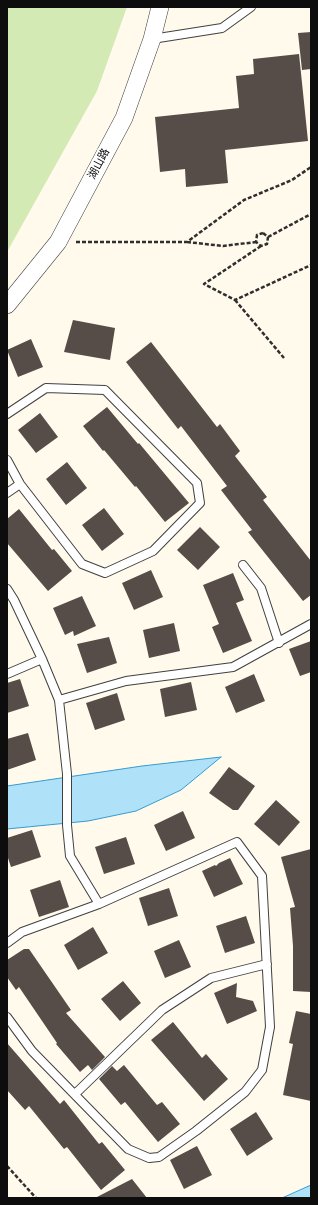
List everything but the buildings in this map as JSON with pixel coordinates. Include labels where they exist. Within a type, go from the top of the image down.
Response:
[{"type":"street","name":"湖山路","points":[[7,305],[58,242],[124,118],[152,39],[160,7]]},
{"type":"lane","points":[[152,39],[222,28],[251,7]]},
{"type":"lane","points":[[7,414],[46,388],[105,390],[197,483],[200,503],[153,551],[105,573],[82,564],[20,484],[7,460]]},
{"type":"lane","points":[[7,493],[20,484]]},
{"type":"lane","points":[[243,565],[261,588],[279,643]]},
{"type":"lane","points":[[7,589],[14,600],[42,659],[59,700],[67,774],[67,825],[70,856],[98,904]]},
{"type":"lane","points":[[59,700],[126,681],[233,667],[311,624]]},
{"type":"lane","points":[[7,674],[42,659]]},
{"type":"lane","points":[[7,943],[22,932],[98,904],[237,842],[262,876],[270,1026],[262,1070],[245,1092],[196,1131],[159,1157],[149,1158],[128,1149],[32,1051],[7,1017]]},
{"type":"lane","points":[[74,1094],[162,1010],[211,978],[267,964]]},
{"type":"path","points":[[187,242],[244,200],[292,180],[311,167]]},
{"type":"path","points":[[268,237],[311,214]]},
{"type":"path","points":[[256,242],[257,235],[263,233],[268,237]]},
{"type":"path","points":[[268,237],[267,244],[261,246],[204,284],[235,300],[284,358]]},
{"type":"path","points":[[58,242],[187,242],[223,246],[256,242],[261,246]]},
{"type":"path","points":[[235,300],[311,265]]},
{"type":"path","points":[[7,1166],[36,1198]]},
{"type":"green space","points":[[7,7],[127,7],[97,91],[7,252]]},
{"type":"water","points":[[221,757],[181,790],[136,811],[88,821],[7,829],[7,786],[142,766]]},
{"type":"water","points":[[311,1185],[311,1198],[282,1198]]}]
